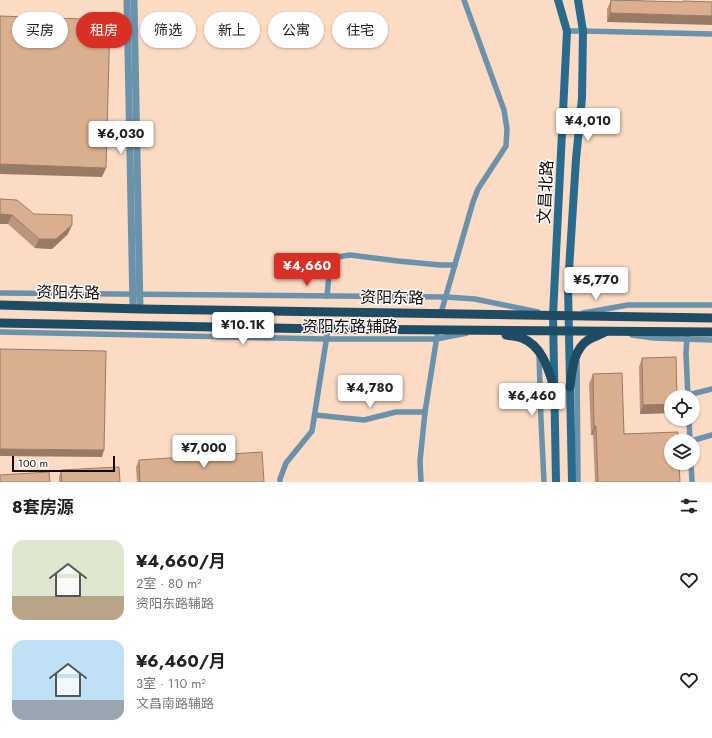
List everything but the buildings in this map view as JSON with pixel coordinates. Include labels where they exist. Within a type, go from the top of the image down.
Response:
[{"type":"main road","name":"文昌北路","points":[[556,482],[553,315],[567,31],[558,0]]},
{"type":"main road","points":[[572,482],[568,286],[576,159],[582,98],[583,31],[578,0]]},
{"type":"main road","name":"资阳东路","points":[[0,305],[137,309],[712,318]]},
{"type":"main road","name":"资阳东路","points":[[0,323],[328,329],[608,331],[687,336],[712,332]]},
{"type":"main road","points":[[483,330],[521,338],[532,343],[548,368],[554,387]]},
{"type":"main road","points":[[570,387],[574,362],[578,350],[587,340],[608,331]]},
{"type":"street","points":[[127,0],[137,309]]},
{"type":"street","points":[[134,0],[136,295]]},
{"type":"street","points":[[441,313],[478,189],[506,146],[507,129],[504,110],[464,0]]},
{"type":"street","points":[[567,31],[712,34]]},
{"type":"street","points":[[328,296],[330,264],[337,257],[350,254],[398,261],[455,265]]},
{"type":"street","name":"资阳东路辅路","points":[[0,293],[446,297],[474,299],[553,315]]},
{"type":"street","points":[[568,316],[628,304],[712,305]]},
{"type":"street","points":[[124,325],[124,335]]},
{"type":"street","points":[[280,482],[286,464],[312,431],[328,329]]},
{"type":"street","points":[[421,482],[420,461],[424,412],[438,330]]},
{"type":"street","name":"资阳东路辅路","points":[[0,332],[326,339],[436,339],[483,330]]},
{"type":"street","points":[[688,390],[686,354],[687,336],[712,340]]},
{"type":"street","points":[[539,352],[544,482]]},
{"type":"street","points":[[577,354],[578,482]]},
{"type":"street","points":[[700,393],[712,390]]},
{"type":"street","points":[[315,415],[364,420],[396,412],[424,412]]},
{"type":"street","points":[[700,438],[712,435]]},
{"type":"street","points":[[691,470],[692,482]]}]
